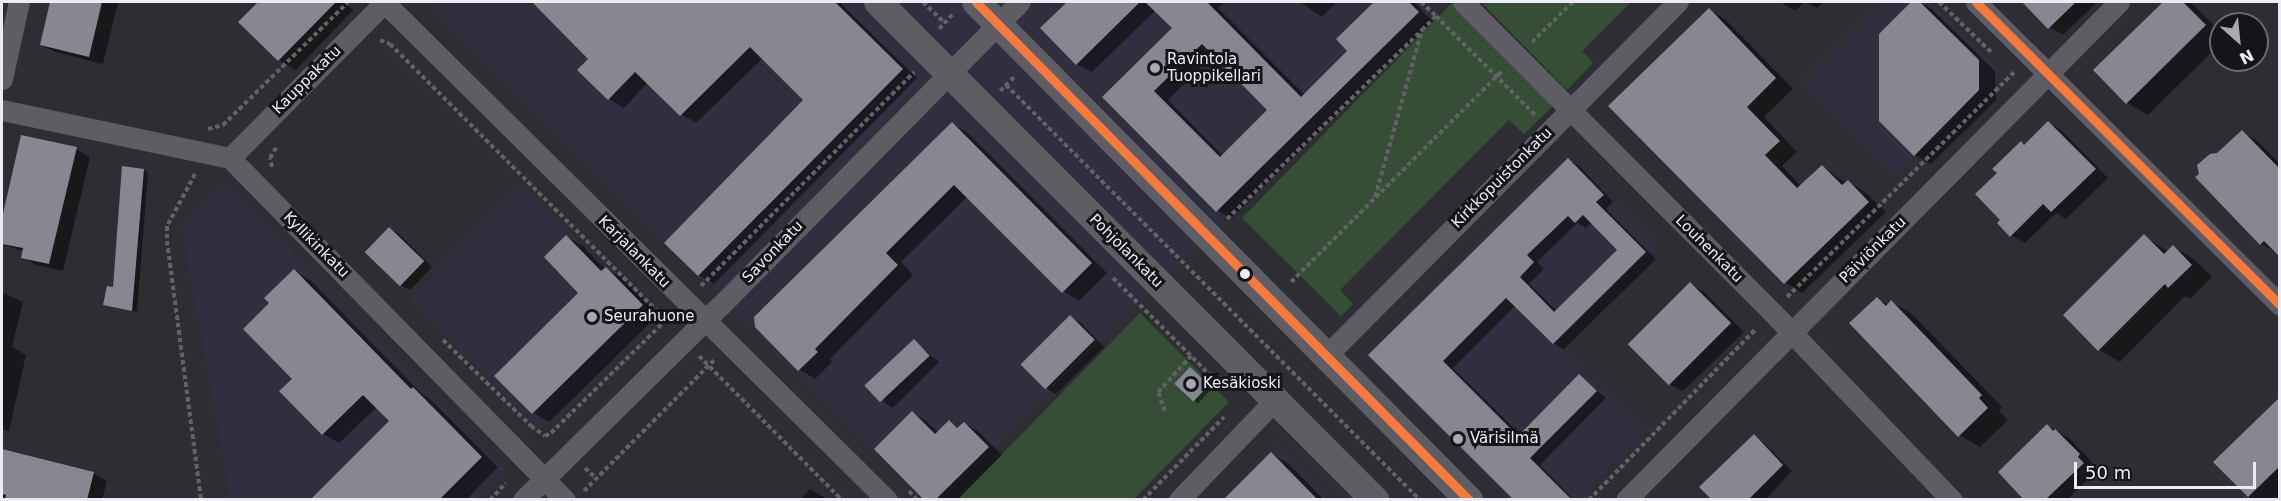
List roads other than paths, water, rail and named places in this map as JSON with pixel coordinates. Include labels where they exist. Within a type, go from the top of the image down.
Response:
[{"type":"main road","name":"Pohjolankatu","points":[[878,2],[1375,500]]},
{"type":"main road","points":[[976,2],[1469,500]]},
{"type":"street","points":[[2,79],[19,2]]},
{"type":"street","name":"Kauppakatu","points":[[230,158],[384,2]]},
{"type":"street","name":"Karjalankatu","points":[[384,2],[684,302],[887,500]]},
{"type":"street","name":"Savonkatu","points":[[523,500],[1020,2]]},
{"type":"street","name":"Louhenkatu","points":[[1463,2],[1773,313],[1952,500]]},
{"type":"street","name":"Kirkkopuistonkatu","points":[[1327,355],[1678,2]]},
{"type":"street","points":[[1976,2],[2280,305]]},
{"type":"street","name":"Päiviönkatu","points":[[1626,500],[2120,2]]},
{"type":"street","points":[[2,110],[230,158]]},
{"type":"street","name":"Kyllikinkatu","points":[[230,158],[545,478],[573,496]]},
{"type":"street","points":[[1179,500],[1276,399]]},
{"type":"place","name":"Ravintola Tuoppikellari","points":[[1155,68]]},
{"type":"place","name":"Seurahuone","points":[[592,317]]},
{"type":"place","name":"Kesäkioski","points":[[1191,384]]},
{"type":"place","name":"Värisilmä","points":[[1458,439]]}]
